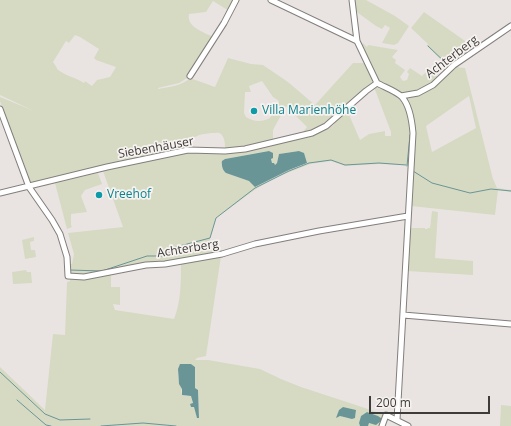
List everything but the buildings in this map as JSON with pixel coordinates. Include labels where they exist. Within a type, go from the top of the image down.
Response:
[{"type":"street","points":[[190,76],[224,23],[236,0]]},
{"type":"street","points":[[271,0],[357,41]]},
{"type":"street","points":[[352,0],[357,41],[377,83],[401,96],[406,104],[412,122],[413,133],[397,420]]},
{"type":"street","name":"Achterberg","points":[[401,96],[418,92],[433,85],[454,65],[511,26]]},
{"type":"street","name":"Siebenhäuser","points":[[0,193],[107,167],[188,150],[225,151],[245,149],[312,133],[326,126],[377,83]]},
{"type":"street","points":[[0,109],[29,186]]},
{"type":"street","name":"Achterberg","points":[[29,186],[60,234],[68,257],[68,276],[84,277],[146,265],[165,264],[222,254],[255,244],[312,232],[408,216]]},
{"type":"street","points":[[402,315],[511,324]]},
{"type":"street","points":[[382,426],[386,415],[408,426]]},
{"type":"green space","points":[[0,0],[235,0],[229,11],[213,1],[206,12],[189,14],[190,22],[193,26],[213,37],[187,78],[179,83],[158,89],[171,87],[187,81],[190,78],[215,87],[228,58],[251,64],[263,65],[288,82],[315,105],[353,63],[365,63],[374,79],[360,96],[342,111],[322,124],[302,133],[307,127],[286,106],[273,130],[273,140],[245,147],[225,149],[224,139],[220,133],[204,134],[194,138],[189,148],[183,148],[33,183],[28,181],[0,101],[0,97],[34,111],[0,95]],"holes":[[[75,35],[99,49],[94,58],[96,60],[116,67],[110,77],[97,80],[92,86],[85,81],[84,83],[57,69],[53,62],[66,41],[69,43]],[[262,81],[273,97],[279,101],[270,118],[255,121],[246,117],[244,113],[245,92],[251,92],[249,86]]]},
{"type":"green space","points":[[353,0],[366,0],[395,16],[409,26],[398,43],[394,45],[382,43],[390,28],[385,25],[382,29],[376,26],[354,10]]},
{"type":"green space","points":[[424,12],[475,48],[448,67],[427,46],[428,44],[411,28]]},
{"type":"green space","points":[[363,43],[367,47],[368,45],[398,50],[392,57],[396,60],[395,63],[405,70],[400,77],[403,81],[407,80],[409,74],[407,72],[410,68],[422,76],[428,70],[438,77],[426,86],[412,92],[398,93],[379,82],[361,46]]},
{"type":"green space","points":[[456,67],[465,68],[493,179],[497,188],[511,190],[511,192],[498,190],[495,215],[411,206],[414,140],[406,99],[421,94],[434,86]],"holes":[[[469,96],[476,128],[432,152],[426,126]]]},
{"type":"green space","points":[[374,87],[401,98],[407,110],[411,128],[408,165],[379,164],[345,166],[331,161],[310,164],[277,177],[256,189],[216,218],[210,239],[213,254],[81,276],[69,274],[69,264],[72,264],[74,254],[68,233],[123,227],[103,171],[183,153],[225,152],[305,136],[334,125],[335,119],[347,110],[360,140],[369,134],[385,131],[385,136],[391,136],[391,132]],"holes":[[[270,151],[273,158],[271,158],[272,164],[275,165],[277,163],[279,154],[299,151],[302,152],[307,164],[289,170],[256,187],[249,181],[226,173],[221,164],[225,159]]]},
{"type":"green space","points":[[98,173],[102,184],[85,190],[81,196],[87,212],[71,214],[72,227],[67,229],[55,183]]},
{"type":"green space","points":[[432,211],[438,212],[435,258],[473,261],[473,275],[407,271],[410,228],[430,228]]},
{"type":"green space","points":[[34,237],[34,241],[30,242],[31,250],[35,250],[36,257],[25,259],[22,240]]},
{"type":"green space","points":[[221,256],[206,356],[195,360],[208,360],[260,369],[301,387],[385,415],[381,426],[368,426],[369,423],[379,423],[381,418],[367,412],[361,416],[359,423],[360,426],[0,426],[0,367],[45,410],[53,334],[65,335],[67,282],[70,281],[70,277],[87,278],[111,273],[111,287],[120,287],[120,305],[113,304],[115,310],[174,319],[181,285],[181,263]],"holes":[[[181,364],[191,364],[195,367],[195,388],[198,390],[199,418],[197,417],[194,407],[191,407],[190,404],[193,404],[191,396],[182,395],[182,389],[178,376],[178,370]],[[343,407],[356,411],[355,418],[337,417],[339,410]]]},
{"type":"green space","points":[[26,270],[27,272],[31,272],[32,283],[13,284],[12,272]]},
{"type":"green space","points":[[501,405],[511,406],[511,426],[500,426]]},
{"type":"water","points":[[269,151],[273,153],[273,158],[271,159],[272,163],[275,165],[279,154],[299,151],[304,153],[307,163],[255,187],[249,181],[226,173],[222,168],[222,161],[225,159]]},
{"type":"water","points":[[180,364],[191,364],[195,367],[195,388],[198,390],[199,418],[197,418],[194,407],[191,407],[190,404],[193,403],[191,396],[182,395],[182,389],[179,384],[178,369]]},
{"type":"water","points":[[343,407],[356,410],[355,418],[352,419],[340,416],[336,418],[339,410]]},
{"type":"water","points":[[367,412],[378,416],[381,418],[381,421],[376,425],[369,423],[368,426],[360,426],[359,423],[361,416]]},
{"type":"waterway","points":[[477,46],[493,35]]},
{"type":"waterway","points":[[428,46],[449,66],[475,48]]},
{"type":"waterway","points":[[402,101],[406,109]]},
{"type":"waterway","points":[[407,166],[410,135]]},
{"type":"waterway","points":[[69,270],[102,271],[147,256],[168,255],[172,248],[210,238],[216,218],[255,188],[309,163],[331,160],[345,165],[379,163],[406,165]]},
{"type":"waterway","points":[[413,171],[432,183],[470,193],[491,189],[511,191]]},
{"type":"waterway","points":[[0,372],[45,414],[60,420],[90,419]]},
{"type":"waterway","points":[[17,400],[46,425],[51,426]]},
{"type":"waterway","points":[[101,426],[143,423],[176,426]]},
{"type":"place","name":"Villa Marienhöhe","points":[[254,111]]},
{"type":"place","name":"Vreehof","points":[[99,195]]}]
